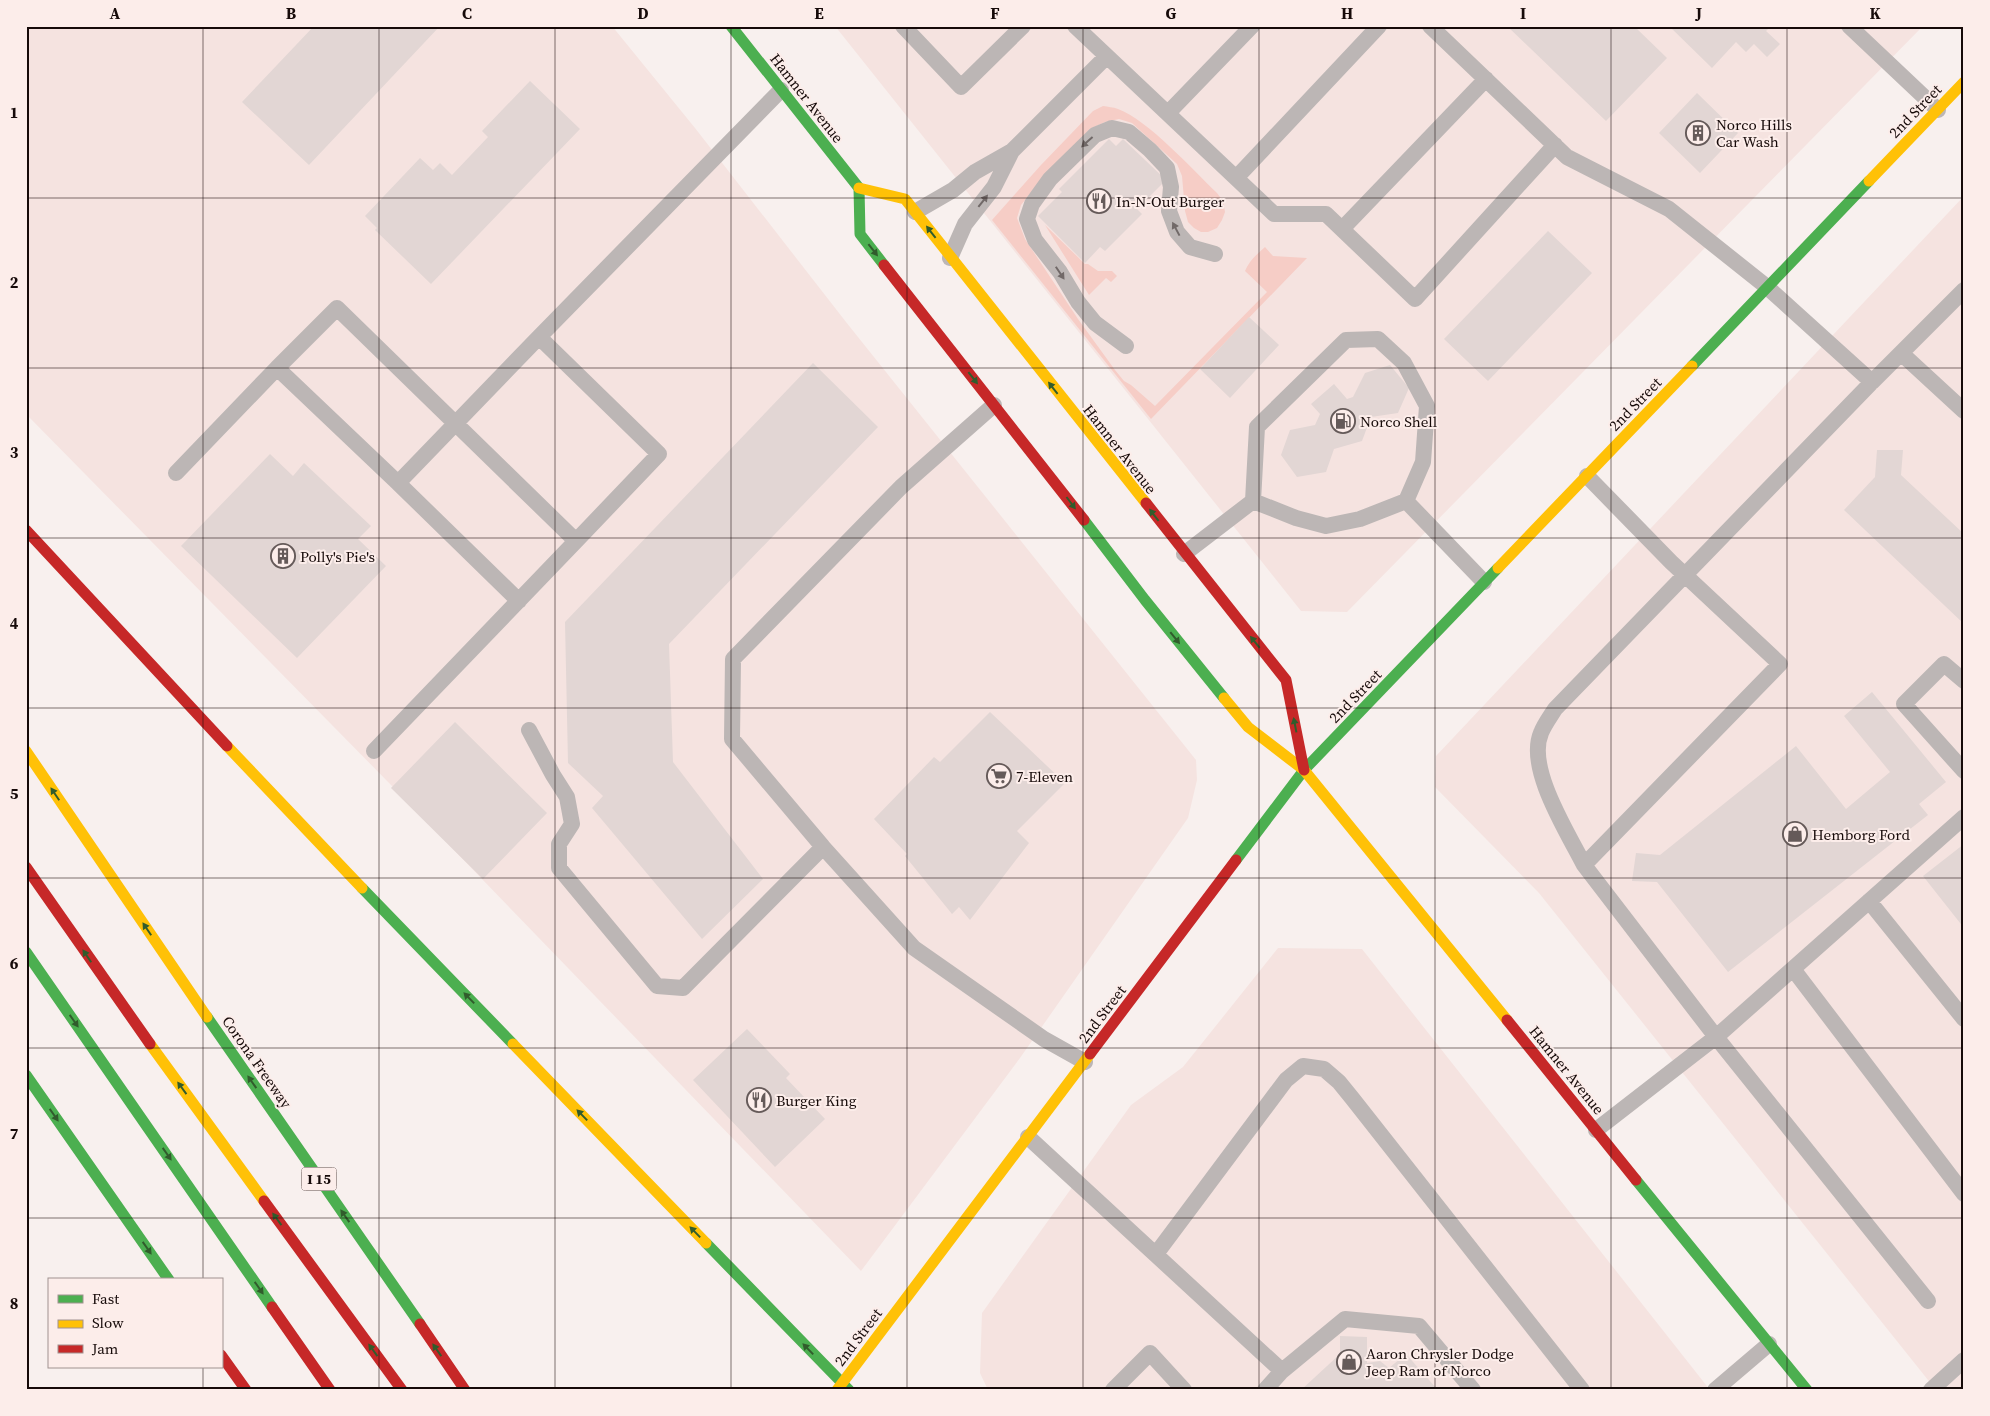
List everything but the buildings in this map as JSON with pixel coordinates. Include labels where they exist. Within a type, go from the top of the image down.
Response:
[{"type":"main road","name":"Hamner Avenue","points":[[731,26],[859,188],[860,234],[1145,600],[1244,722],[1304,770],[1806,1390]]},
{"type":"main road","name":"2nd Street","points":[[843,1388],[1028,1137],[1304,770],[1964,82]]},
{"type":"main road","name":"Hamner Avenue","points":[[859,188],[904,199],[1184,554],[1286,680],[1304,770]]},
{"type":"main road","points":[[26,530],[302,826],[843,1388]]},
{"type":"main road","name":"Corona Freeway","points":[[26,751],[465,1390]]},
{"type":"main road","points":[[26,867],[117,999],[402,1390]]},
{"type":"main road","points":[[26,952],[330,1390]]},
{"type":"main road","points":[[26,1074],[168,1278]]},
{"type":"main road","points":[[222,1356],[246,1390]]},
{"type":"lane","points":[[903,26],[961,87],[1023,26]]},
{"type":"lane","points":[[1168,113],[1252,26]]},
{"type":"lane","points":[[1236,178],[1380,26]]},
{"type":"lane","points":[[1430,26],[1567,157],[1669,210],[1767,287],[1872,382]]},
{"type":"lane","points":[[1849,26],[1938,110]]},
{"type":"lane","points":[[1082,28],[1106,57],[1274,214],[1326,214],[1415,299],[1555,145]]},
{"type":"lane","points":[[915,212],[953,190],[975,172],[1012,151],[1106,57]]},
{"type":"lane","points":[[1342,229],[1486,80]]},
{"type":"lane","points":[[398,483],[781,90]]},
{"type":"lane","points":[[1126,346],[1095,323],[1078,302],[1060,272],[1035,240],[1027,220],[1032,204],[1057,172],[1095,135],[1112,128],[1129,132],[1167,168],[1171,187],[1168,211],[1177,232],[1190,247],[1214,254]]},
{"type":"lane","points":[[950,258],[965,224],[994,187],[1012,151]]},
{"type":"lane","points":[[1928,1301],[1716,1038],[1584,865],[1542,780],[1537,756],[1540,733],[1554,709],[1684,574],[1964,290]]},
{"type":"lane","points":[[176,473],[337,308],[576,542]]},
{"type":"lane","points":[[374,751],[659,454],[539,337]]},
{"type":"lane","points":[[1184,554],[1253,501],[1257,427],[1346,340],[1378,338],[1404,363],[1426,406],[1423,462],[1406,501],[1360,519],[1326,526],[1296,518],[1253,501]]},
{"type":"lane","points":[[1901,353],[1964,411]]},
{"type":"lane","points":[[277,368],[518,600]]},
{"type":"lane","points":[[994,405],[901,487],[733,658],[732,739],[824,847],[914,948],[1044,1039],[1085,1062]]},
{"type":"lane","points":[[1584,865],[1780,664],[1684,574],[1587,476]]},
{"type":"lane","points":[[1406,501],[1484,582]]},
{"type":"lane","points":[[1964,681],[1944,664],[1904,704],[1964,771]]},
{"type":"lane","points":[[528,730],[552,775],[567,797],[572,824],[558,844],[559,868],[657,986],[683,988],[824,847]]},
{"type":"lane","points":[[1596,1130],[1716,1038],[1964,817]]},
{"type":"lane","points":[[1869,901],[1964,1019]]},
{"type":"lane","points":[[1793,969],[1964,1194]]},
{"type":"lane","points":[[1156,1254],[1286,1080],[1303,1066],[1324,1069],[1339,1082],[1352,1098],[1582,1390]]},
{"type":"lane","points":[[1028,1137],[1282,1371]]},
{"type":"lane","points":[[1265,1390],[1282,1371],[1345,1319],[1419,1326],[1473,1390]]},
{"type":"lane","points":[[1715,1390],[1769,1344]]},
{"type":"lane","points":[[1113,1390],[1150,1353],[1184,1390]]},
{"type":"lane","points":[[1931,1390],[1964,1360]]},
{"type":"shaded area","points":[[26,26],[612,26],[1196,760],[1197,780],[1188,818],[1020,1058],[861,1271],[392,786],[26,414]]},
{"type":"shaded area","points":[[835,26],[1923,26],[1347,612],[1301,611]]},
{"type":"shaded area","points":[[1103,106],[1118,109],[1143,123],[1217,193],[1223,201],[1225,212],[1217,228],[1208,232],[1201,232],[1188,222],[1185,211],[1182,176],[1177,164],[1132,123],[1119,119],[1105,122],[1090,129],[1038,184],[1021,205],[1017,218],[1025,239],[1078,319],[1115,370],[1124,381],[1155,406],[1267,292],[1245,271],[1256,255],[1265,247],[1273,256],[1307,258],[1151,419],[992,220],[1093,111]]},
{"type":"shaded area","points":[[1964,196],[1964,1390],[1936,1390],[1539,893],[1435,787],[1436,756]]},
{"type":"shaded area","points":[[1045,225],[1085,264],[1098,271],[1112,271],[1117,276],[1111,282],[1106,278],[1089,295]]},
{"type":"shaded area","points":[[1278,948],[1362,949],[1710,1390],[988,1390],[980,1373],[982,1313],[1131,1105],[1183,1067]]},
{"type":"traffic: fast","points":[[731,26],[859,188],[860,234],[884,265]]},
{"type":"traffic: fast","points":[[1692,366],[1869,181]]},
{"type":"traffic: fast","points":[[1084,520],[1145,600],[1224,698]]},
{"type":"traffic: fast","points":[[1236,860],[1304,770],[1498,568]]},
{"type":"traffic: fast","points":[[362,888],[513,1044]]},
{"type":"traffic: fast","points":[[26,952],[272,1307]]},
{"type":"traffic: fast","points":[[207,1017],[420,1324]]},
{"type":"traffic: fast","points":[[26,1075],[168,1278]]},
{"type":"traffic: fast","points":[[1636,1180],[1807,1390]]},
{"type":"traffic: fast","points":[[706,1243],[849,1390]]},
{"type":"traffic: slow","points":[[1869,181],[1964,82]]},
{"type":"traffic: slow","points":[[859,188],[905,199],[1146,503]]},
{"type":"traffic: slow","points":[[1498,568],[1692,366]]},
{"type":"traffic: slow","points":[[1224,698],[1248,727],[1304,770],[1507,1020]]},
{"type":"traffic: slow","points":[[227,746],[362,888]]},
{"type":"traffic: slow","points":[[26,751],[207,1017]]},
{"type":"traffic: slow","points":[[150,1044],[264,1201]]},
{"type":"traffic: slow","points":[[513,1044],[706,1243]]},
{"type":"traffic: slow","points":[[837,1390],[1090,1054]]},
{"type":"traffic: jam","points":[[884,265],[1084,520]]},
{"type":"traffic: jam","points":[[1146,503],[1286,680],[1304,770]]},
{"type":"traffic: jam","points":[[26,530],[227,746]]},
{"type":"traffic: jam","points":[[1090,1054],[1236,860]]},
{"type":"traffic: jam","points":[[26,867],[150,1044]]},
{"type":"traffic: jam","points":[[1507,1020],[1636,1180]]},
{"type":"traffic: jam","points":[[264,1201],[402,1390]]},
{"type":"traffic: jam","points":[[272,1307],[330,1390]]},
{"type":"traffic: jam","points":[[420,1324],[465,1390]]},
{"type":"traffic: jam","points":[[222,1356],[246,1390]]},
{"type":"place","name":"Norco Hills Car Wash","points":[[1698,133]]},
{"type":"place","name":"In-N-Out Burger","points":[[1099,201]]},
{"type":"place","name":"Norco Shell","points":[[1343,421]]},
{"type":"place","name":"Polly's Pie's","points":[[283,556]]},
{"type":"place","name":"7-Eleven","points":[[999,776]]},
{"type":"place","name":"Hemborg Ford","points":[[1795,834]]},
{"type":"place","name":"Burger King","points":[[759,1100]]},
{"type":"place","name":"Aaron Chrysler Dodge Jeep Ram of Norco","points":[[1349,1362]]}]
